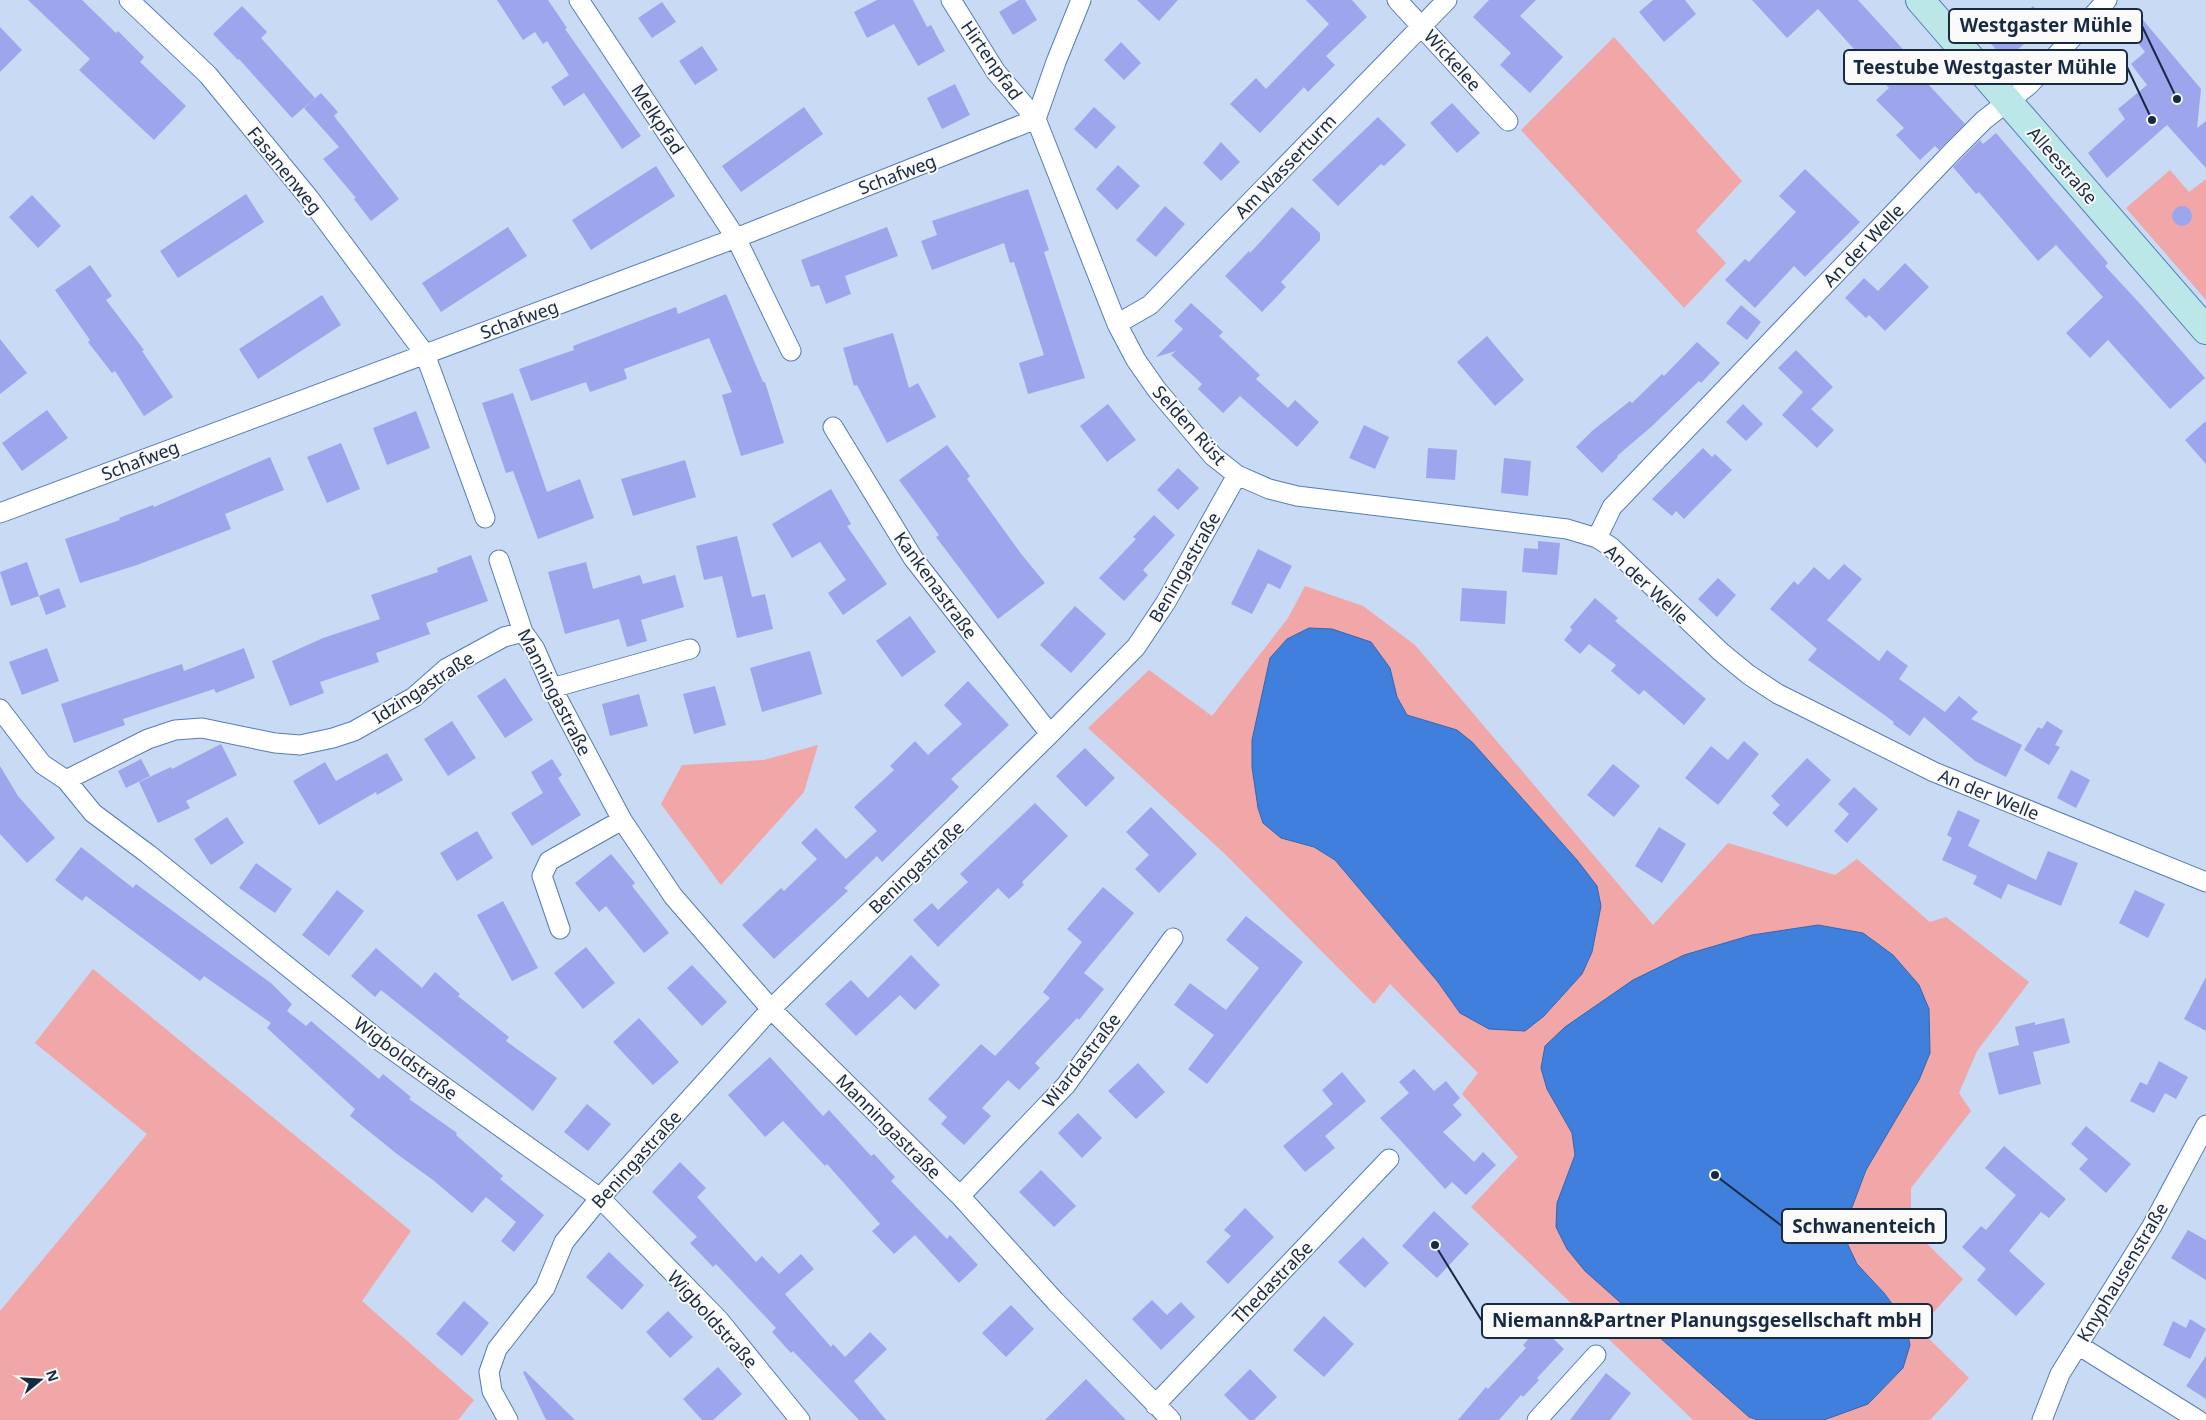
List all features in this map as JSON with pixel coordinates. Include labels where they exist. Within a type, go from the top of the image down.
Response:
[{"type":"main road","name":"Alleestraße","points":[[1920,0],[2206,330]]},
{"type":"street","name":"Fasanenweg","points":[[129,0],[208,75],[309,198],[425,354]]},
{"type":"street","name":"Melkpfad","points":[[579,0],[736,238]]},
{"type":"street","name":"Hirtenpfad","points":[[950,0],[996,72],[1036,120]]},
{"type":"street","points":[[1036,120],[1056,62],[1081,0]]},
{"type":"street","name":"Wickelee","points":[[1397,0],[1422,25],[1508,121]]},
{"type":"street","name":"Am Wasserturm","points":[[1117,324],[1150,305],[1447,0]]},
{"type":"street","name":"An der Welle","points":[[2107,0],[2029,85],[1984,120],[1953,151],[1612,507],[1597,538],[1611,547],[1721,652],[1749,675],[1778,694],[1934,772],[2206,882]]},
{"type":"street","name":"Schafweg","points":[[0,513],[736,238],[1036,120]]},
{"type":"street","name":"Selden Rüst","points":[[1036,120],[1117,324],[1136,360],[1157,390],[1214,456],[1237,475],[1269,489],[1297,496],[1567,529],[1597,538]]},
{"type":"street","points":[[736,238],[791,351]]},
{"type":"street","points":[[425,354],[485,518]]},
{"type":"street","name":"Kankenastraße","points":[[833,427],[912,558],[1050,734]]},
{"type":"street","name":"Beningastraße","points":[[508,1420],[492,1391],[489,1372],[497,1349],[545,1288],[566,1240],[600,1198],[771,1009],[1136,647],[1166,602],[1237,475]]},
{"type":"street","name":"Manningastraße","points":[[499,560],[523,632],[535,649],[552,688],[622,820],[673,896],[771,1009],[960,1196],[1055,1301],[1171,1420]]},
{"type":"street","name":"Idzingastraße","points":[[66,780],[148,739],[175,730],[202,728],[275,744],[300,745],[333,738],[354,731],[414,697],[447,668],[504,637],[523,632]]},
{"type":"street","points":[[552,688],[690,649]]},
{"type":"street","name":"Wigboldstraße","points":[[0,709],[42,764],[66,780],[93,813],[148,854],[380,1041],[600,1198],[719,1320],[800,1420]]},
{"type":"street","points":[[560,928],[542,876],[549,861],[622,820]]},
{"type":"street","name":"Wiardastraße","points":[[960,1196],[1066,1085],[1173,938]]},
{"type":"street","name":"Knyphausenstraße","points":[[2042,1420],[2060,1374],[2152,1226],[2206,1125]]},
{"type":"street","name":"Thedastraße","points":[[1155,1405],[1389,1159]]},
{"type":"street","points":[[2078,1345],[2198,1420]]},
{"type":"street","points":[[1537,1420],[1596,1355]]},
{"type":"shaded area","points":[[1614,37],[1742,181],[1696,231],[1726,263],[1684,308],[1521,130]]},
{"type":"shaded area","points":[[2170,170],[2189,192],[2206,179],[2206,300],[2126,208]]},
{"type":"shaded area","points":[[1305,586],[1363,606],[1415,645],[1653,925],[1728,843],[1835,875],[1857,859],[1930,922],[1946,917],[2029,982],[1977,1051],[1959,1093],[1971,1111],[1911,1188],[1911,1228],[1963,1279],[1919,1329],[1969,1378],[1930,1420],[1824,1420],[1830,1419],[1905,1321],[1884,1293],[1857,1264],[1848,1245],[1848,1218],[1866,1170],[1919,1080],[1930,1053],[1929,1009],[1919,985],[1893,955],[1863,933],[1818,925],[1752,935],[1684,955],[1633,980],[1565,1027],[1547,1089],[1572,1133],[1575,1155],[1557,1203],[1585,1271],[1749,1417],[1758,1420],[1693,1420],[1471,1207],[1518,1157],[1462,1094],[1478,1073],[1390,984],[1374,1004],[1226,855],[1088,728],[1149,670],[1212,716],[1288,618]],"holes":[[[1309,628],[1332,629],[1390,668],[1397,697],[1407,715],[1457,730],[1597,886],[1601,906],[1592,952],[1582,974],[1544,1016],[1460,1013],[1438,982],[1335,860],[1314,847],[1281,838],[1258,808],[1252,767],[1252,740],[1287,639]]]},
{"type":"shaded area","points":[[818,745],[804,792],[721,885],[661,804],[682,765],[764,760]]},
{"type":"shaded area","points":[[93,969],[411,1231],[362,1301],[474,1400],[458,1420],[0,1420],[0,1311],[147,1134],[35,1043]]},
{"type":"water","points":[[1309,628],[1332,629],[1371,642],[1390,668],[1397,697],[1407,715],[1457,730],[1472,742],[1577,860],[1597,886],[1601,906],[1592,952],[1582,974],[1544,1016],[1525,1031],[1489,1029],[1460,1013],[1438,982],[1335,860],[1314,847],[1281,838],[1263,823],[1258,808],[1252,767],[1252,740],[1270,658],[1287,639]]},
{"type":"water","points":[[1818,925],[1863,933],[1893,955],[1919,985],[1929,1009],[1930,1053],[1919,1080],[1866,1170],[1848,1218],[1848,1245],[1857,1264],[1884,1293],[1905,1321],[1910,1345],[1903,1368],[1868,1404],[1824,1420],[1758,1420],[1749,1417],[1585,1271],[1567,1249],[1556,1227],[1557,1203],[1575,1155],[1572,1133],[1547,1089],[1541,1068],[1545,1046],[1565,1027],[1633,980],[1684,955],[1752,935]]},
{"type":"building","points":[[28,0],[82,0],[116,33],[118,31],[144,57],[140,62],[186,106],[154,140],[79,70],[90,59]]},
{"type":"building","points":[[497,0],[548,0],[567,28],[565,29],[641,136],[622,149],[584,93],[564,106],[551,87],[569,75],[547,41],[543,44],[535,32],[523,40]]},
{"type":"building","points":[[877,0],[913,0],[927,27],[931,25],[945,51],[918,66],[894,24],[867,38],[854,12]]},
{"type":"building","points":[[1019,0],[1025,0],[1037,20],[1013,35],[999,12]]},
{"type":"building","points":[[1137,0],[1178,0],[1159,21]]},
{"type":"building","points":[[1306,0],[1352,0],[1367,17],[1326,56],[1335,65],[1308,92],[1304,87],[1260,133],[1230,104],[1256,78],[1266,89],[1329,24]]},
{"type":"building","points":[[1489,0],[1536,0],[1520,16],[1563,57],[1530,93],[1500,65],[1511,53],[1473,17]]},
{"type":"building","points":[[1653,0],[1685,0],[1696,14],[1664,42],[1639,12]]},
{"type":"building","points":[[1752,0],[1858,0],[1932,81],[1928,84],[1965,124],[1939,150],[1935,146],[1920,160],[1896,135],[1904,128],[1876,100],[1889,88],[1818,9],[1787,38]]},
{"type":"building","points":[[662,2],[676,22],[652,38],[638,18]]},
{"type":"building","points":[[242,6],[267,32],[261,38],[315,98],[292,118],[239,59],[213,34]]},
{"type":"building","points":[[2033,6],[2048,23],[2006,60],[1991,44]]},
{"type":"building","points":[[2133,8],[2201,89],[2197,128],[2206,121],[2206,168],[2167,125],[2107,178],[2088,153],[2125,119],[2118,109],[2147,85],[2131,64],[2145,52],[2119,19]]},
{"type":"building","points":[[0,27],[22,50],[0,72]]},
{"type":"building","points":[[1121,42],[1141,63],[1124,80],[1104,60]]},
{"type":"building","points":[[702,46],[718,70],[695,85],[679,61]]},
{"type":"building","points":[[955,84],[970,115],[942,129],[927,98]]},
{"type":"building","points":[[321,93],[338,112],[334,116],[399,199],[371,221],[354,199],[356,198],[323,159],[339,147],[304,108]]},
{"type":"building","points":[[1452,103],[1480,133],[1457,153],[1430,123]]},
{"type":"building","points":[[804,107],[823,134],[741,192],[722,166]]},
{"type":"building","points":[[1094,107],[1116,127],[1096,149],[1074,129]]},
{"type":"building","points":[[1378,117],[1406,145],[1384,166],[1381,164],[1338,206],[1312,180]]},
{"type":"building","points":[[1996,133],[2108,263],[2105,266],[2205,378],[2170,409],[2108,340],[2090,358],[2066,333],[2103,297],[2056,245],[2038,261],[1979,192],[1976,194],[1953,167],[1980,140],[1983,144]]},
{"type":"building","points":[[1221,142],[1240,162],[1221,181],[1203,163]]},
{"type":"building","points":[[1118,165],[1140,186],[1117,210],[1096,189]]},
{"type":"building","points":[[656,166],[675,196],[591,250],[572,220]]},
{"type":"building","points":[[1805,169],[1860,222],[1805,277],[1794,266],[1755,308],[1725,280],[1745,259],[1749,262],[1796,212],[1779,196]]},
{"type":"building","points":[[1028,189],[1049,250],[1044,252],[1085,378],[1028,394],[1019,363],[1044,355],[1014,262],[1010,263],[1004,243],[932,270],[921,241],[937,235],[932,221]]},
{"type":"building","points":[[246,194],[264,222],[178,278],[160,251]]},
{"type":"building","points":[[32,195],[61,226],[38,248],[9,217]]},
{"type":"building","points":[[1165,206],[1185,224],[1156,257],[1136,240]]},
{"type":"building","points":[[2182,206],[2189,209],[2192,216],[2189,223],[2182,226],[2175,223],[2172,216],[2175,209]]},
{"type":"building","points":[[1292,207],[1320,233],[1320,240],[1281,282],[1286,287],[1262,312],[1225,276],[1249,251],[1250,253]]},
{"type":"building","points":[[508,227],[527,256],[441,312],[422,283]]},
{"type":"building","points":[[887,227],[898,256],[845,276],[851,294],[826,304],[819,285],[811,287],[801,260]]},
{"type":"building","points":[[1905,263],[1929,287],[1885,331],[1869,315],[1866,318],[1845,298],[1864,278],[1878,291]]},
{"type":"building","points":[[90,265],[112,296],[106,300],[144,350],[142,351],[173,397],[144,416],[115,371],[112,373],[88,342],[90,340],[55,290]]},
{"type":"building","points":[[726,294],[763,382],[765,382],[784,443],[741,456],[722,395],[732,392],[709,338],[624,369],[627,379],[590,392],[586,382],[531,401],[519,369],[574,350],[573,346],[676,307],[678,314]]},
{"type":"building","points":[[322,295],[341,325],[258,379],[239,349]]},
{"type":"building","points":[[1191,303],[1223,332],[1219,336],[1260,375],[1256,379],[1288,408],[1295,400],[1319,422],[1297,447],[1240,396],[1223,413],[1198,389],[1202,384],[1171,355],[1176,351],[1156,357],[1183,329],[1174,321]]},
{"type":"building","points":[[1741,305],[1761,322],[1747,340],[1726,323]]},
{"type":"building","points":[[893,333],[909,388],[918,383],[936,417],[887,443],[857,385],[854,386],[843,348]]},
{"type":"building","points":[[1487,336],[1524,380],[1495,406],[1457,362]]},
{"type":"building","points":[[0,339],[27,373],[0,394]]},
{"type":"building","points":[[1697,342],[1720,363],[1701,383],[1699,381],[1651,427],[1617,456],[1602,473],[1576,447],[1592,431],[1630,401],[1632,403],[1662,374],[1664,376]]},
{"type":"building","points":[[1796,350],[1833,387],[1811,409],[1834,430],[1817,448],[1782,415],[1803,392],[1778,368]]},
{"type":"building","points":[[513,393],[547,492],[580,479],[594,518],[538,539],[513,471],[506,473],[482,403]]},
{"type":"building","points":[[1108,404],[1136,440],[1107,462],[1080,426]]},
{"type":"building","points":[[1743,404],[1763,424],[1746,441],[1726,422]]},
{"type":"building","points":[[47,410],[68,438],[22,471],[2,443]]},
{"type":"building","points":[[416,411],[430,448],[387,465],[373,428]]},
{"type":"building","points":[[2206,421],[2206,464],[2185,440]]},
{"type":"building","points":[[1364,425],[1389,437],[1375,469],[1349,458]]},
{"type":"building","points":[[341,443],[360,489],[327,503],[307,457]]},
{"type":"building","points":[[947,445],[970,476],[967,479],[1022,555],[1045,583],[998,619],[936,537],[939,535],[899,480]]},
{"type":"building","points":[[1428,448],[1457,450],[1455,480],[1426,478]]},
{"type":"building","points":[[1703,448],[1712,457],[1715,454],[1732,470],[1684,519],[1676,511],[1672,516],[1652,499]]},
{"type":"building","points":[[270,457],[284,490],[225,514],[231,529],[137,565],[80,583],[65,539],[120,520],[119,518],[153,505],[154,507]]},
{"type":"building","points":[[1504,458],[1531,461],[1528,496],[1501,493]]},
{"type":"building","points":[[685,460],[696,497],[633,516],[621,479]]},
{"type":"building","points":[[1178,468],[1199,488],[1178,510],[1157,490]]},
{"type":"building","points":[[831,489],[851,524],[847,526],[887,584],[843,615],[828,593],[846,580],[820,542],[792,558],[772,524]]},
{"type":"building","points":[[1154,515],[1175,535],[1143,570],[1148,575],[1124,601],[1099,578],[1136,539],[1133,537]]},
{"type":"building","points":[[737,536],[752,597],[765,594],[773,629],[737,638],[722,576],[704,580],[696,546]]},
{"type":"building","points":[[1538,541],[1560,543],[1557,575],[1522,572],[1524,548],[1538,549]]},
{"type":"building","points":[[1258,549],[1292,566],[1280,589],[1268,583],[1252,614],[1231,604]]},
{"type":"building","points":[[471,555],[488,601],[426,623],[430,634],[376,653],[379,662],[320,682],[324,693],[290,706],[272,661],[323,638],[380,619],[371,595],[438,572],[437,568]]},
{"type":"building","points":[[27,562],[39,596],[11,606],[0,572]]},
{"type":"building","points":[[586,562],[593,589],[640,575],[643,584],[675,575],[684,607],[641,620],[647,641],[627,647],[619,619],[565,634],[548,572]]},
{"type":"building","points":[[1844,564],[1862,579],[1827,620],[1879,661],[1887,650],[1908,666],[1899,679],[1945,712],[1959,696],[1978,712],[1971,719],[2022,745],[2006,777],[1975,761],[1924,717],[1910,736],[1893,724],[1894,722],[1808,660],[1817,649],[1770,609],[1794,581],[1798,585],[1814,567],[1829,580]]},
{"type":"building","points":[[1718,578],[1736,595],[1717,617],[1698,599]]},
{"type":"building","points":[[59,588],[66,607],[46,615],[39,596]]},
{"type":"building","points":[[1462,588],[1507,591],[1505,624],[1460,621]]},
{"type":"building","points":[[1595,598],[1618,618],[1615,621],[1706,699],[1684,725],[1644,690],[1639,695],[1611,671],[1616,665],[1589,644],[1580,654],[1564,640],[1572,630],[1570,627]]},
{"type":"building","points":[[1075,606],[1106,634],[1071,673],[1040,645]]},
{"type":"building","points":[[910,616],[936,652],[902,677],[876,641]]},
{"type":"building","points":[[47,648],[59,681],[22,695],[9,662]]},
{"type":"building","points":[[244,648],[255,678],[216,693],[214,689],[123,719],[125,725],[74,743],[61,704],[182,664],[184,671]]},
{"type":"building","points":[[810,651],[822,694],[762,712],[750,668]]},
{"type":"building","points":[[505,678],[533,720],[505,738],[477,696]]},
{"type":"building","points":[[968,681],[1009,725],[951,779],[959,787],[882,862],[877,856],[844,888],[848,891],[774,959],[742,925],[781,888],[784,891],[817,859],[801,843],[816,828],[846,859],[877,831],[854,807],[894,770],[890,766],[915,741],[928,755],[962,724],[944,705]]},
{"type":"building","points":[[715,686],[726,725],[694,734],[683,694]]},
{"type":"building","points":[[639,694],[648,726],[610,736],[602,704]]},
{"type":"building","points":[[452,721],[476,758],[448,776],[424,739]]},
{"type":"building","points":[[2047,721],[2063,731],[2055,745],[2060,747],[2049,765],[2024,750],[2038,727],[2042,729]]},
{"type":"building","points":[[1744,741],[1759,754],[1718,805],[1685,778],[1711,746],[1728,760]]},
{"type":"building","points":[[221,744],[237,775],[186,801],[190,808],[158,823],[139,782],[171,767],[172,769]]},
{"type":"building","points":[[1085,748],[1115,778],[1086,807],[1056,776]]},
{"type":"building","points":[[387,753],[403,780],[377,795],[376,792],[319,825],[293,781],[325,762],[336,781]]},
{"type":"building","points":[[1807,758],[1831,780],[1787,827],[1772,813],[1780,805],[1771,796]]},
{"type":"building","points":[[141,759],[150,776],[126,788],[118,771]]},
{"type":"building","points":[[552,759],[562,775],[558,778],[581,815],[532,846],[511,813],[543,793],[531,772]]},
{"type":"building","points":[[1613,764],[1640,786],[1614,817],[1587,795]]},
{"type":"building","points":[[0,766],[18,796],[55,838],[27,863],[0,834]]},
{"type":"building","points":[[2071,770],[2090,780],[2076,808],[2057,798]]},
{"type":"building","points":[[1854,787],[1878,809],[1847,843],[1834,831],[1849,814],[1838,804]]},
{"type":"building","points":[[1035,803],[1068,836],[1022,882],[1024,885],[1009,899],[998,888],[938,947],[913,920],[932,903],[938,910],[968,882],[960,874]]},
{"type":"building","points":[[1151,807],[1197,854],[1159,893],[1135,869],[1149,855],[1126,832]]},
{"type":"building","points":[[1958,810],[1980,820],[1968,846],[2036,880],[2048,851],[2078,863],[2061,906],[2008,884],[2001,899],[1973,884],[1977,876],[1942,860],[1952,838],[1947,835]]},
{"type":"building","points":[[227,817],[244,843],[211,865],[194,839]]},
{"type":"building","points":[[1659,827],[1686,844],[1662,883],[1635,866]]},
{"type":"building","points":[[477,831],[493,858],[457,881],[440,853]]},
{"type":"building","points":[[81,847],[133,888],[136,884],[272,984],[292,1004],[287,1011],[306,1026],[311,1021],[379,1079],[383,1074],[411,1097],[409,1099],[457,1133],[456,1135],[503,1176],[500,1179],[544,1215],[514,1252],[501,1241],[516,1222],[486,1197],[472,1213],[433,1180],[350,1116],[355,1109],[267,1028],[271,1023],[204,976],[200,981],[86,896],[82,901],[55,880]]},
{"type":"building","points":[[611,854],[635,883],[632,886],[669,933],[644,953],[606,906],[599,912],[575,883]]},
{"type":"building","points":[[256,863],[292,889],[275,913],[239,888]]},
{"type":"building","points":[[1103,887],[1134,913],[1084,973],[1104,989],[1079,1020],[1077,1018],[1035,1063],[1040,1068],[1019,1090],[1008,1080],[982,1108],[991,1116],[964,1145],[941,1124],[947,1117],[928,1099],[981,1044],[995,1056],[1050,998],[1043,992],[1082,942],[1067,929]]},
{"type":"building","points":[[337,890],[364,911],[329,956],[302,935]]},
{"type":"building","points":[[2135,890],[2165,904],[2148,938],[2119,923]]},
{"type":"building","points":[[503,901],[538,968],[512,981],[477,915]]},
{"type":"building","points":[[1246,916],[1303,962],[1207,1084],[1188,1069],[1214,1035],[1174,1005],[1190,983],[1226,1010],[1259,968],[1226,940]]},
{"type":"building","points":[[586,947],[615,983],[583,1009],[554,973]]},
{"type":"building","points":[[376,948],[422,988],[435,972],[460,994],[458,996],[509,1037],[506,1041],[557,1078],[533,1111],[381,990],[375,997],[351,976]]},
{"type":"building","points":[[911,955],[940,985],[915,1010],[900,995],[856,1036],[825,1004],[851,980],[868,998]]},
{"type":"building","points":[[692,965],[727,1002],[702,1026],[667,988]]},
{"type":"building","points":[[2206,977],[2206,1031],[2184,1019]]},
{"type":"building","points":[[639,1018],[679,1062],[653,1085],[613,1042]]},
{"type":"building","points":[[2064,1018],[2070,1043],[2033,1052],[2041,1084],[1999,1095],[1988,1053],[2019,1045],[2015,1027],[2035,1022],[2035,1025]]},
{"type":"building","points":[[770,1057],[823,1116],[829,1110],[871,1156],[874,1154],[895,1177],[891,1181],[947,1239],[950,1235],[978,1265],[959,1283],[915,1235],[894,1254],[872,1231],[880,1224],[827,1164],[825,1166],[783,1121],[765,1137],[728,1095]]},
{"type":"building","points":[[2159,1061],[2188,1077],[2176,1099],[2165,1093],[2154,1113],[2130,1101],[2140,1082],[2147,1085]]},
{"type":"building","points":[[1138,1063],[1165,1092],[1136,1119],[1108,1091]]},
{"type":"building","points":[[1414,1069],[1434,1091],[1446,1081],[1460,1098],[1453,1105],[1462,1115],[1443,1132],[1474,1162],[1483,1152],[1496,1165],[1466,1195],[1452,1182],[1445,1189],[1380,1118],[1409,1093],[1399,1082]]},
{"type":"building","points":[[1342,1072],[1366,1101],[1325,1136],[1335,1148],[1305,1172],[1283,1146],[1333,1104],[1322,1090]]},
{"type":"building","points":[[587,1104],[611,1124],[588,1151],[564,1132]]},
{"type":"building","points":[[1078,1113],[1102,1138],[1082,1158],[1058,1133]]},
{"type":"building","points":[[2086,1126],[2131,1164],[2106,1193],[2079,1169],[2088,1159],[2071,1144]]},
{"type":"building","points":[[2004,1146],[2066,1199],[2049,1218],[2041,1212],[2009,1251],[2045,1284],[2016,1316],[1977,1280],[1986,1269],[1962,1247],[1981,1226],[1986,1230],[2016,1195],[1985,1168]]},
{"type":"building","points":[[680,1162],[706,1188],[697,1197],[756,1262],[762,1256],[779,1274],[801,1254],[814,1269],[785,1294],[831,1347],[833,1344],[845,1357],[870,1332],[887,1349],[854,1381],[886,1420],[859,1420],[793,1351],[791,1353],[772,1332],[776,1328],[716,1264],[713,1267],[690,1243],[697,1237],[652,1192]]},
{"type":"building","points":[[1041,1170],[1076,1206],[1054,1227],[1019,1192]]},
{"type":"building","points":[[1245,1208],[1274,1237],[1228,1284],[1206,1262],[1231,1236],[1224,1230]]},
{"type":"building","points":[[1434,1211],[1469,1244],[1437,1278],[1402,1246]]},
{"type":"building","points":[[2188,1230],[2206,1240],[2206,1280],[2171,1258]]},
{"type":"building","points":[[1363,1237],[1389,1263],[1365,1288],[1338,1262]]},
{"type":"building","points":[[609,1252],[644,1285],[622,1310],[586,1277]]},
{"type":"building","points":[[1152,1300],[1167,1315],[1181,1302],[1195,1317],[1161,1350],[1132,1319]]},
{"type":"building","points":[[464,1301],[489,1323],[462,1356],[436,1334]]},
{"type":"building","points":[[1011,1305],[1034,1329],[1006,1357],[982,1333]]},
{"type":"building","points":[[668,1311],[693,1337],[670,1358],[646,1332]]},
{"type":"building","points":[[1324,1316],[1354,1344],[1324,1377],[1293,1350]]},
{"type":"building","points":[[2190,1319],[2206,1329],[2190,1359],[2163,1345],[2173,1321],[2186,1328]]},
{"type":"building","points":[[1540,1326],[1564,1349],[1537,1378],[1539,1380],[1523,1397],[1521,1395],[1499,1420],[1458,1420],[1486,1387],[1488,1389],[1526,1348],[1523,1345]]},
{"type":"building","points":[[2206,1356],[2206,1399],[2186,1386]]},
{"type":"building","points":[[718,1367],[742,1394],[713,1420],[702,1420],[683,1399]]},
{"type":"building","points":[[1250,1369],[1277,1397],[1254,1420],[1249,1420],[1224,1395]]},
{"type":"building","points":[[525,1371],[575,1420],[546,1420],[523,1372]]},
{"type":"building","points":[[1606,1373],[1631,1393],[1610,1420],[1570,1420]]},
{"type":"building","points":[[1086,1379],[1126,1420],[1045,1420]]},
{"type":"place","name":"Westgaster Mühle","points":[[2177,99]]},
{"type":"place","name":"Teestube Westgaster Mühle","points":[[2152,120]]},
{"type":"place","name":"Schwanenteich","points":[[1715,1175]]},
{"type":"place","name":"Niemann&Partner Planungsgesellschaft mbH","points":[[1435,1245]]}]
